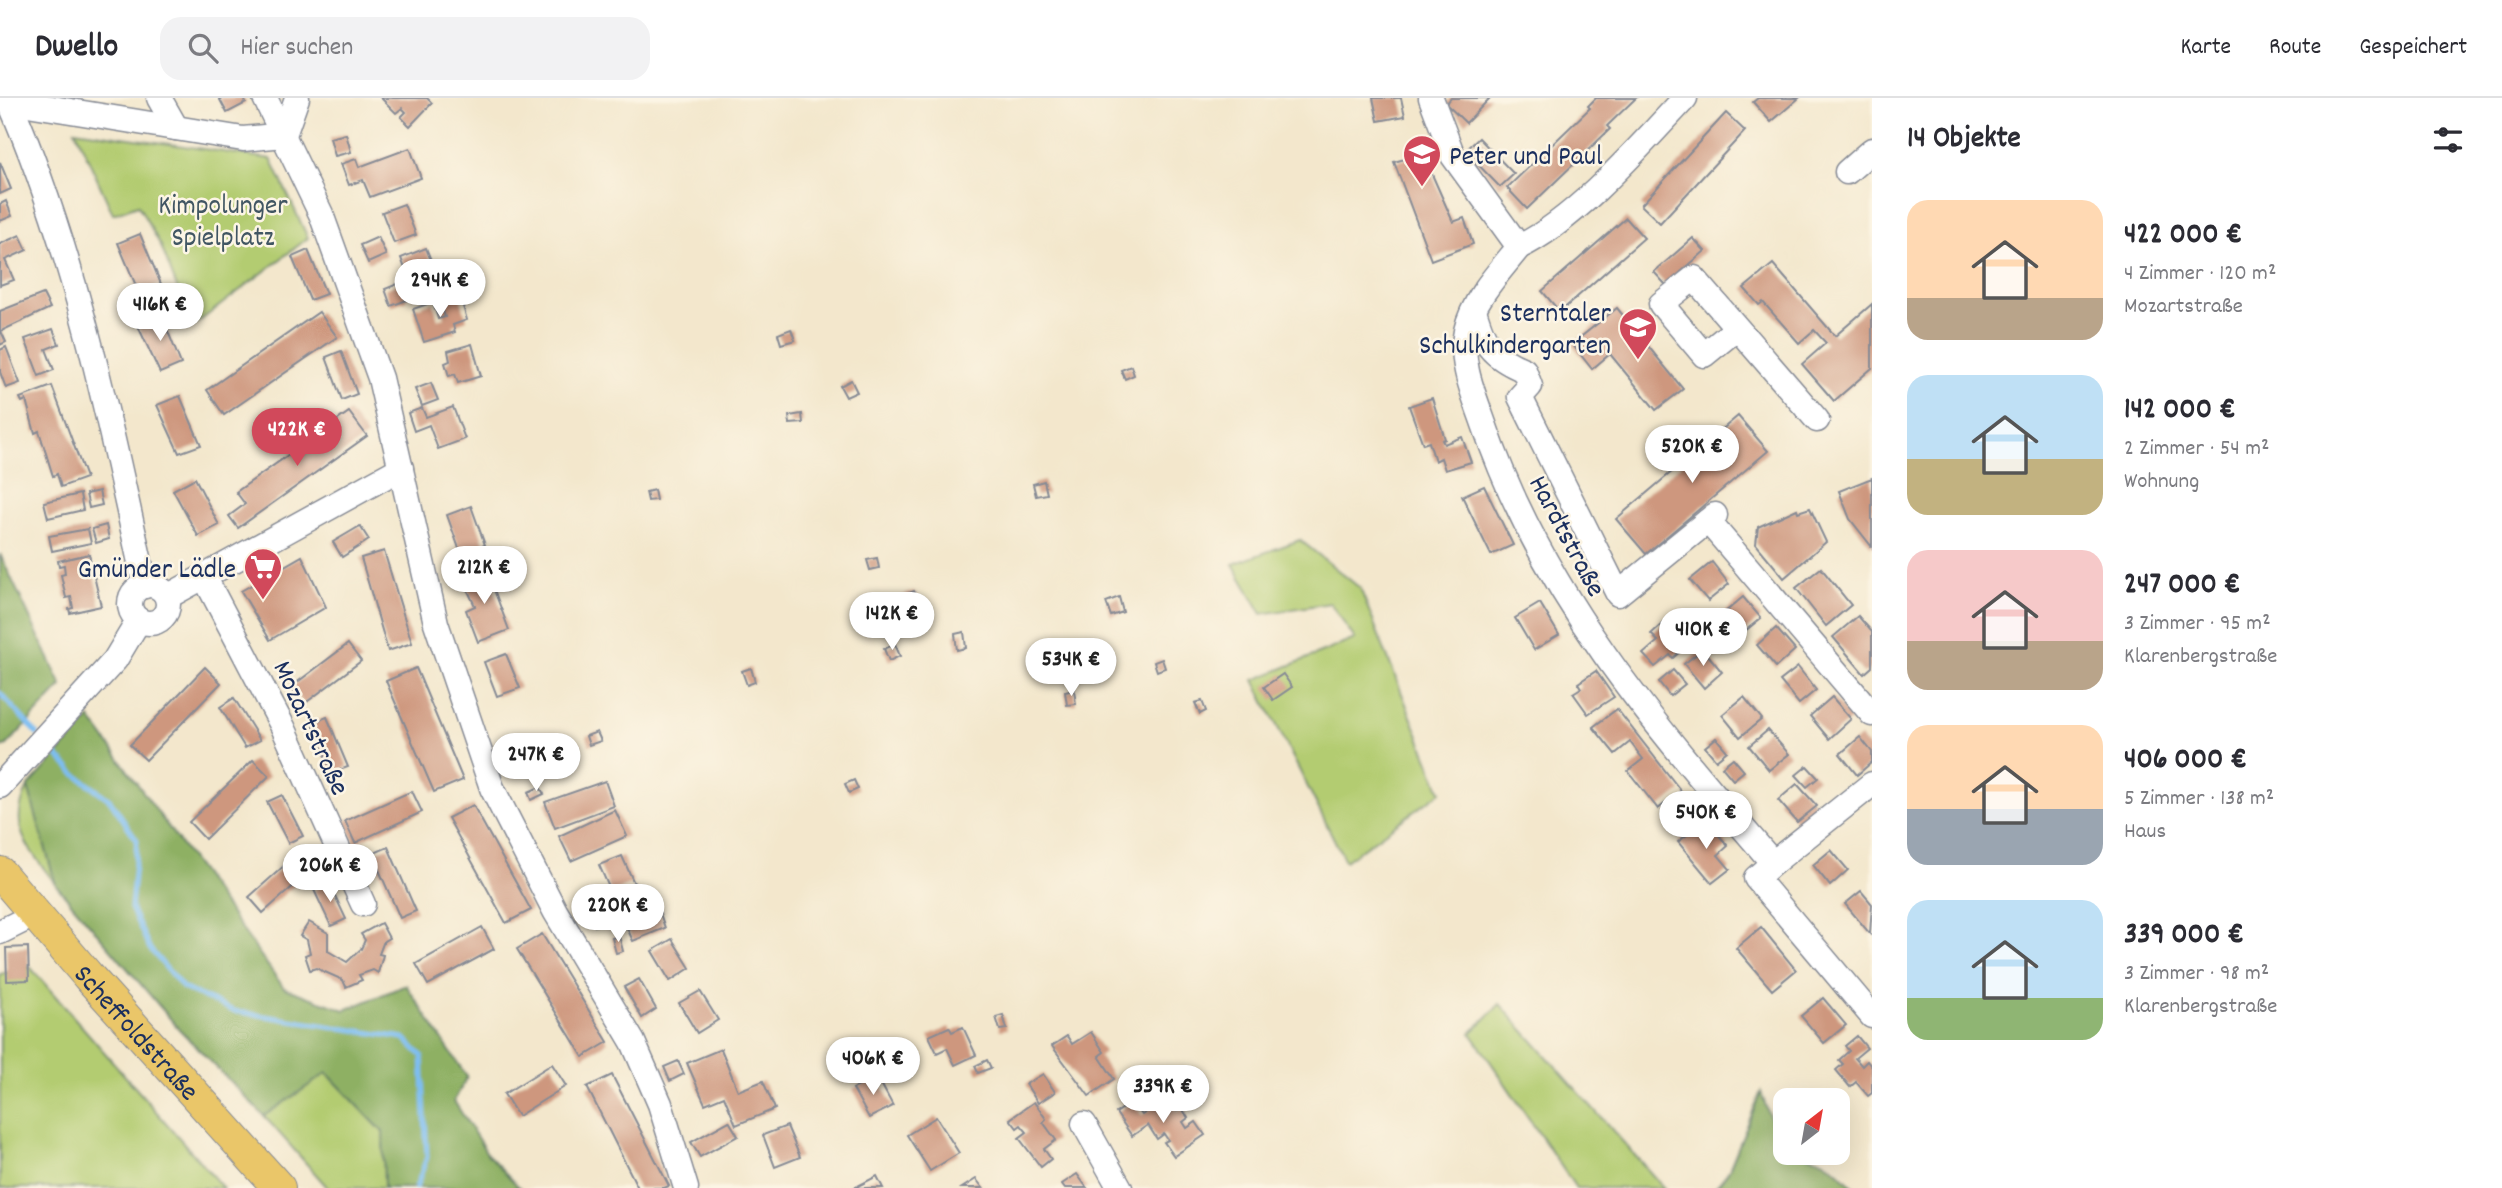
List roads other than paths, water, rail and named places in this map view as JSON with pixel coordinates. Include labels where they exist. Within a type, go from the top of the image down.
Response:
[{"type":"main road","name":"Scheffoldstraße","points":[[0,873],[34,915],[279,1188]]},
{"type":"street","points":[[159,98],[176,128]]},
{"type":"street","points":[[265,98],[321,214],[347,279],[380,378],[436,623],[492,788],[555,911],[633,1042],[660,1104],[686,1188]]},
{"type":"street","points":[[284,135],[297,98]]},
{"type":"street","points":[[1431,98],[1453,156],[1519,247],[1541,236],[1623,164],[1685,98]]},
{"type":"street","points":[[145,586],[113,440],[73,286],[8,99],[84,106],[176,128],[243,139],[284,135]]},
{"type":"street","points":[[1847,172],[1872,150]]},
{"type":"street","name":"Hardtstraße","points":[[1519,247],[1488,286],[1466,331],[1469,379],[1495,454],[1549,569],[1604,657],[1671,744],[1773,863]]},
{"type":"street","points":[[1474,310],[1484,342],[1503,361],[1524,370],[1530,386],[1520,397],[1618,594],[1711,518],[1872,714]]},
{"type":"street","points":[[1736,329],[1817,421]]},
{"type":"street","points":[[167,597],[401,468]]},
{"type":"street","name":"Mozartstraße","points":[[205,578],[284,727],[363,904]]},
{"type":"street","points":[[145,586],[154,586],[167,597],[168,605],[161,619],[154,622],[139,620],[131,608],[133,594],[145,586]]},
{"type":"street","points":[[0,786],[115,660],[139,620]]},
{"type":"street","points":[[1872,784],[1756,878],[1872,1016]]},
{"type":"street","points":[[0,932],[34,915]]},
{"type":"street","points":[[1084,1125],[1120,1188]]},
{"type":"waterway","points":[[0,693],[37,734]]},
{"type":"waterway","points":[[46,744],[75,774],[110,800],[137,840],[131,908],[150,949],[183,988],[234,1011],[404,1038],[422,1056],[427,1157],[416,1188]]},
{"type":"place","name":"Peter und Paul","points":[[1422,188]]},
{"type":"place","name":"Sterntaler Schulkindergarten","points":[[1638,361]]},
{"type":"place","name":"Gmünder Lädle","points":[[263,601]]},
{"type":"park label","name":"Kimpolunger Spielplatz","points":[[223,219]]}]
